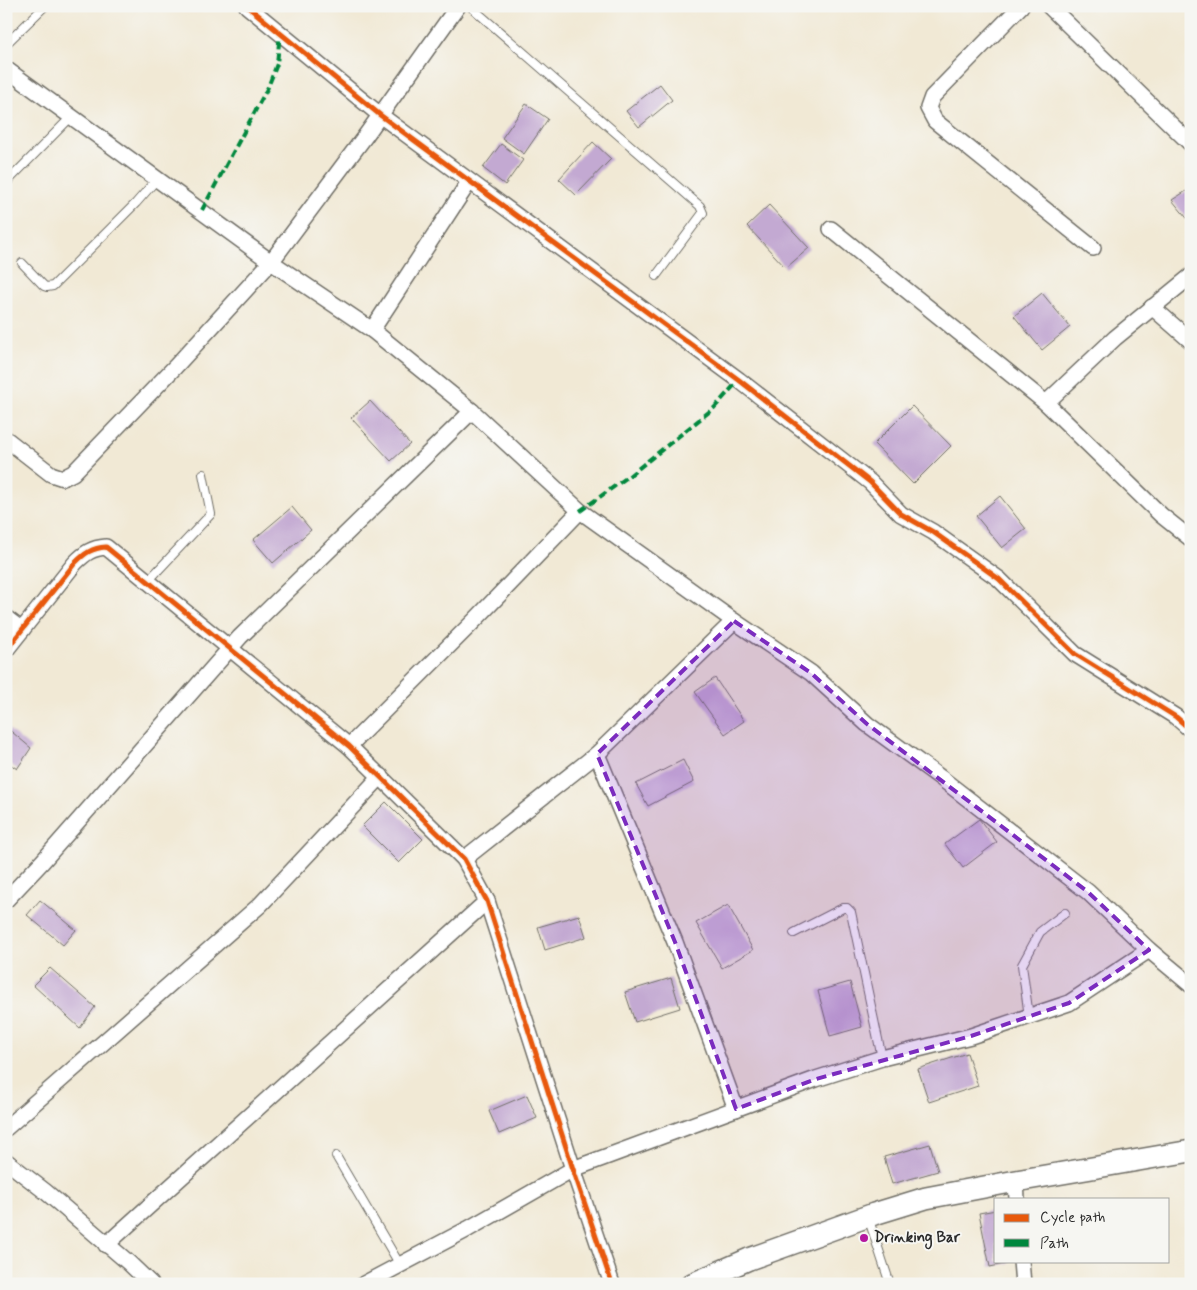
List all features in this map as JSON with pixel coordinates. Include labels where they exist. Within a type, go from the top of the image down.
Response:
[{"type":"street","points":[[247,6],[380,115],[739,380],[870,482],[901,514],[933,532],[999,579],[1075,654],[1176,717],[1191,730]]},
{"type":"street","points":[[6,439],[52,474],[63,478],[72,473],[182,360],[271,262],[458,6]]},
{"type":"street","points":[[1021,6],[932,97],[928,108],[934,121],[1093,248]]},
{"type":"street","points":[[1049,6],[1191,144]]},
{"type":"street","points":[[6,70],[271,262],[372,330],[472,411],[580,511],[734,621],[811,673],[867,724],[941,778],[1088,892],[1149,950],[1191,985]]},
{"type":"street","points":[[372,330],[469,182]]},
{"type":"street","points":[[831,229],[1046,403],[1161,515],[1191,539]]},
{"type":"street","points":[[1046,403],[1115,338],[1191,276]]},
{"type":"street","points":[[1152,307],[1191,341]]},
{"type":"street","points":[[6,900],[42,862],[240,637],[472,411]]},
{"type":"street","points":[[349,746],[475,620],[580,511]]},
{"type":"street","points":[[6,650],[75,563],[95,548],[106,547],[349,746],[464,859],[486,901],[612,1284]]},
{"type":"street","points":[[6,618],[22,630]]},
{"type":"street","points":[[464,859],[597,754],[734,621]]},
{"type":"street","points":[[597,754],[675,942],[736,1109]]},
{"type":"street","points":[[6,1128],[260,904],[381,776]]},
{"type":"street","points":[[106,1245],[486,901]]},
{"type":"street","points":[[364,1284],[468,1229],[573,1169],[816,1079],[882,1058],[971,1036],[1068,1003],[1149,950]]},
{"type":"street","points":[[692,1284],[749,1259],[868,1216],[926,1198],[1016,1190],[1191,1151]]},
{"type":"street","points":[[6,1161],[46,1192],[151,1284]]},
{"type":"street","points":[[1021,1262],[1023,1284]]},
{"type":"lane","points":[[6,44],[46,6]]},
{"type":"lane","points":[[470,6],[700,206],[703,213],[656,276]]},
{"type":"lane","points":[[6,183],[71,117]]},
{"type":"lane","points":[[22,263],[44,286],[53,286],[158,179]]},
{"type":"lane","points":[[148,581],[211,514],[202,474]]},
{"type":"lane","points":[[794,933],[843,908],[847,908],[851,912],[882,1058]]},
{"type":"lane","points":[[1029,1016],[1022,965],[1040,932],[1065,913]]},
{"type":"lane","points":[[336,1156],[400,1265]]},
{"type":"lane","points":[[868,1216],[890,1284]]},
{"type":"highlighted area","points":[[734,621],[811,673],[867,724],[1088,892],[1149,950],[1069,1003],[971,1036],[816,1079],[736,1109],[675,942],[597,754]]},
{"type":"building","points":[[660,84],[672,100],[639,127],[626,111]]},
{"type":"building","points":[[526,104],[548,119],[524,154],[502,138]]},
{"type":"building","points":[[593,142],[611,159],[576,195],[559,179]]},
{"type":"building","points":[[501,144],[523,160],[505,185],[483,168]]},
{"type":"building","points":[[1191,188],[1191,223],[1172,200]]},
{"type":"building","points":[[769,205],[809,248],[786,268],[747,226]]},
{"type":"building","points":[[1042,293],[1070,327],[1042,350],[1014,316]]},
{"type":"building","points":[[370,401],[410,444],[391,461],[351,418]]},
{"type":"building","points":[[912,406],[951,446],[913,484],[874,444]]},
{"type":"building","points":[[1000,496],[1026,529],[1002,548],[976,516]]},
{"type":"building","points":[[292,507],[311,530],[273,563],[253,540]]},
{"type":"building","points":[[715,678],[744,721],[725,734],[695,692]]},
{"type":"building","points":[[6,727],[31,748],[17,769],[6,761]]},
{"type":"building","points":[[683,760],[694,782],[648,806],[636,784]]},
{"type":"building","points":[[386,802],[423,839],[399,863],[362,826]]},
{"type":"building","points":[[979,819],[997,842],[963,868],[945,844]]},
{"type":"building","points":[[40,900],[76,930],[63,945],[27,915]]},
{"type":"building","points":[[728,905],[753,950],[722,968],[696,923]]},
{"type":"building","points":[[579,915],[586,937],[545,950],[538,927]]},
{"type":"building","points":[[50,968],[95,1007],[80,1028],[33,985]]},
{"type":"building","points":[[671,978],[680,1008],[635,1022],[625,992]]},
{"type":"building","points":[[850,982],[862,1027],[830,1036],[818,991]]},
{"type":"building","points":[[967,1053],[978,1086],[929,1102],[918,1069]]},
{"type":"building","points":[[527,1095],[537,1118],[499,1134],[489,1111]]},
{"type":"building","points":[[930,1144],[938,1171],[892,1184],[884,1157]]},
{"type":"building","points":[[994,1210],[994,1262],[1009,1263],[990,1267],[979,1213]]},
{"type":"marked path","points":[[202,210],[268,87],[277,64],[280,32]]},
{"type":"marked path","points":[[580,511],[629,476],[714,408],[739,380]]},
{"type":"cycle path","points":[[247,6],[380,115],[739,380],[870,482],[901,514],[933,532],[999,579],[1075,654],[1176,717],[1191,730]]},
{"type":"cycle path","points":[[6,650],[75,563],[89,552],[106,547],[349,746],[464,859],[487,901],[612,1284]]},
{"type":"place","name":"Drinking Bar","points":[[864,1238]]}]
